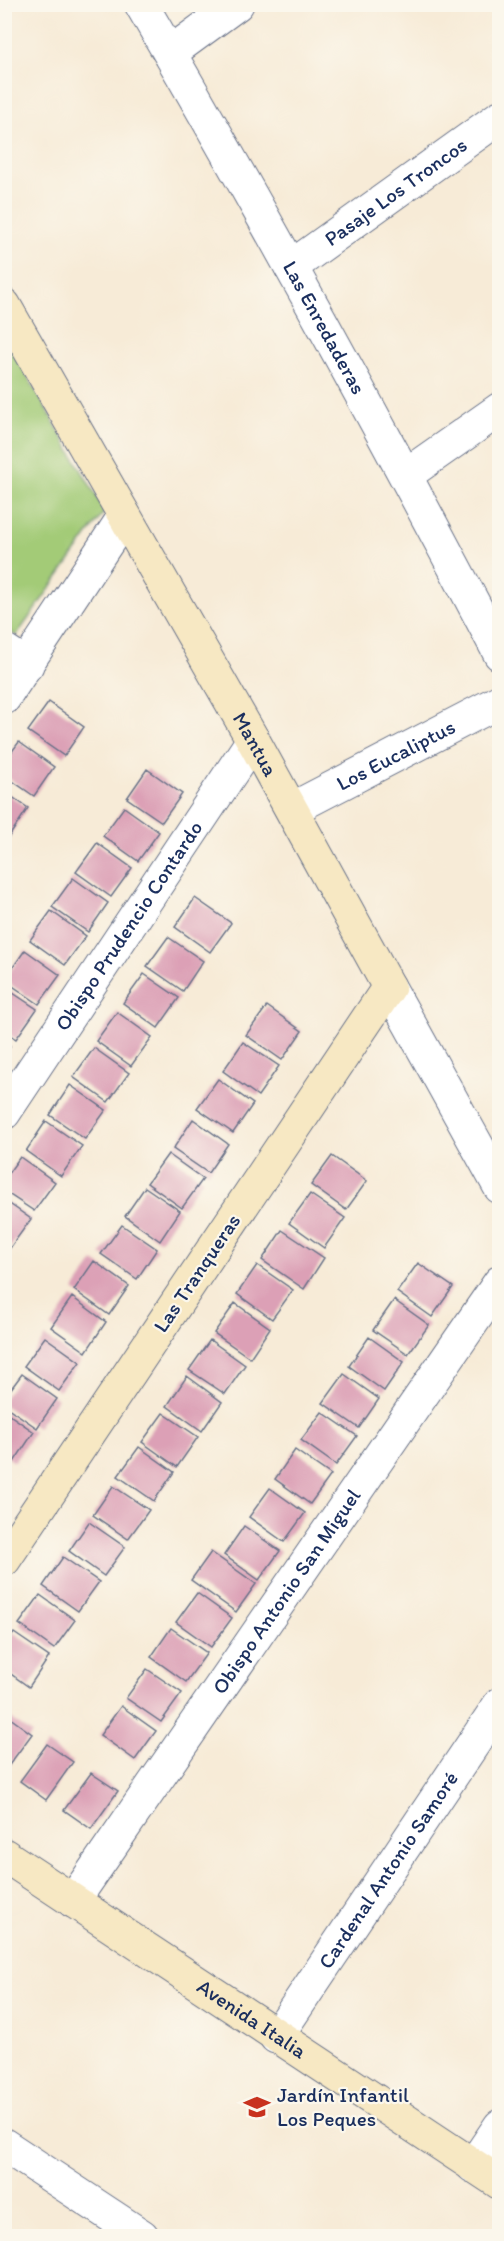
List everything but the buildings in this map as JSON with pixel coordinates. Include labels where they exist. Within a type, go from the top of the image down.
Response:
[{"type":"street","name":"Las Enredaderas","points":[[141,4],[406,475],[500,654]]},
{"type":"street","points":[[170,53],[237,4]]},
{"type":"street","name":"Pasaje Los Troncos","points":[[291,267],[500,117]]},
{"type":"street","name":"Mantua","points":[[4,305],[292,809],[500,1187]]},
{"type":"street","points":[[406,475],[500,409]]},
{"type":"street","points":[[4,698],[16,657],[124,517]]},
{"type":"street","name":"Los Eucaliptus","points":[[292,809],[500,701]]},
{"type":"street","name":"Obispo Prudencio Contardo","points":[[4,1113],[253,740]]},
{"type":"street","name":"Las Tranqueras","points":[[4,1560],[389,987]]},
{"type":"street","name":"Obispo Antonio San Miguel","points":[[73,1901],[500,1282]]},
{"type":"street","name":"Cardenal Antonio Samoré","points":[[276,2037],[500,1704]]},
{"type":"street","name":"Avenida Italia","points":[[4,1855],[486,2175]]},
{"type":"street","points":[[486,2175],[500,2126]]},
{"type":"street","points":[[4,2145],[142,2236]]},
{"type":"green space","points":[[4,336],[105,511],[16,636],[4,627]]},
{"type":"place","name":"Jardín Infantil Los Peques","points":[[257,2107]]}]
